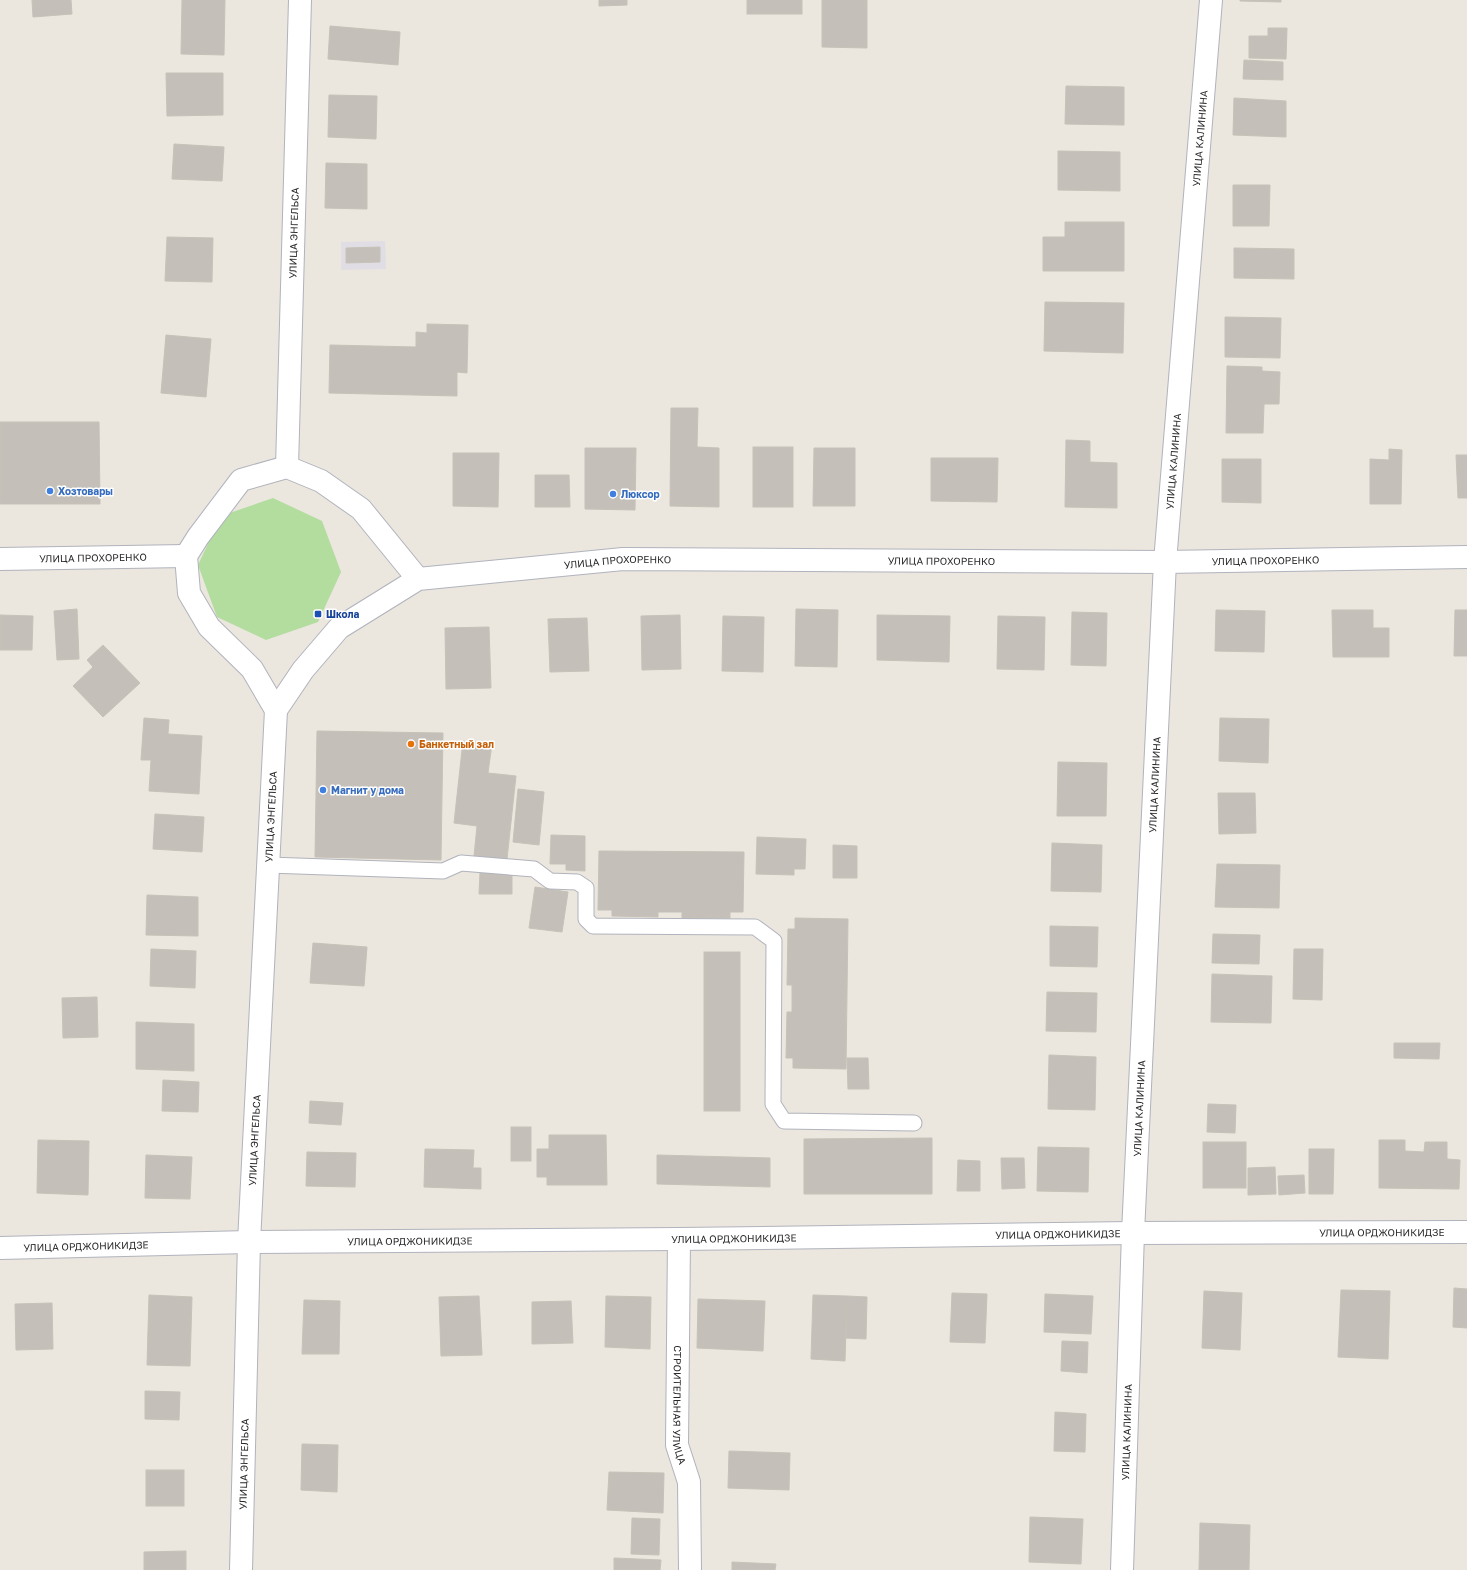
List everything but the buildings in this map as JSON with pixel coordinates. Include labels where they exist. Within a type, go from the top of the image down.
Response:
[{"type":"street","name":"УЛИЦА ЭНГЕЛЬСА","points":[[286,467],[300,0]]},
{"type":"street","name":"УЛИЦА КАЛИНИНА","points":[[1122,1570],[1133,1233],[1165,562],[1211,0]]},
{"type":"street","points":[[276,710],[252,669],[209,627],[190,593],[186,556],[198,537],[241,480],[286,467],[321,481],[361,509],[418,579]]},
{"type":"street","name":"УЛИЦА ПРОХОРЕНКО","points":[[0,560],[186,556]]},
{"type":"street","name":"УЛИЦА ПРОХОРЕНКО","points":[[276,710],[303,670],[339,628],[418,579],[623,559],[1165,562],[1467,557]]},
{"type":"street","name":"УЛИЦА ЭНГЕЛЬСА","points":[[241,1570],[249,1242],[276,710]]},
{"type":"street","name":"УЛИЦА ОРДЖОНИКИДЗЕ","points":[[0,1248],[249,1242],[679,1239],[1133,1233],[1467,1232]]},
{"type":"street","name":"СТРОИТЕЛЬНАЯ УЛИЦА","points":[[679,1239],[677,1445],[689,1482],[690,1570]]},
{"type":"lane","points":[[268,865],[443,871],[461,863],[534,869],[550,881],[577,882],[586,888],[586,919],[593,926],[756,927],[774,941],[773,1104],[784,1121],[914,1123]]},
{"type":"shaded area","points":[[385,241],[386,269],[341,270],[341,242]]},
{"type":"green space","points":[[273,498],[322,521],[341,572],[318,622],[266,640],[217,617],[198,565],[221,516]]},
{"type":"place","name":"Хозтовары","points":[[50,491]]},
{"type":"place","name":"Люксор","points":[[613,494]]},
{"type":"place","name":"Школа","points":[[318,614]]},
{"type":"place","name":"Банкетный зал","points":[[411,744]]},
{"type":"place","name":"Магнит у дома","points":[[323,790]]}]
